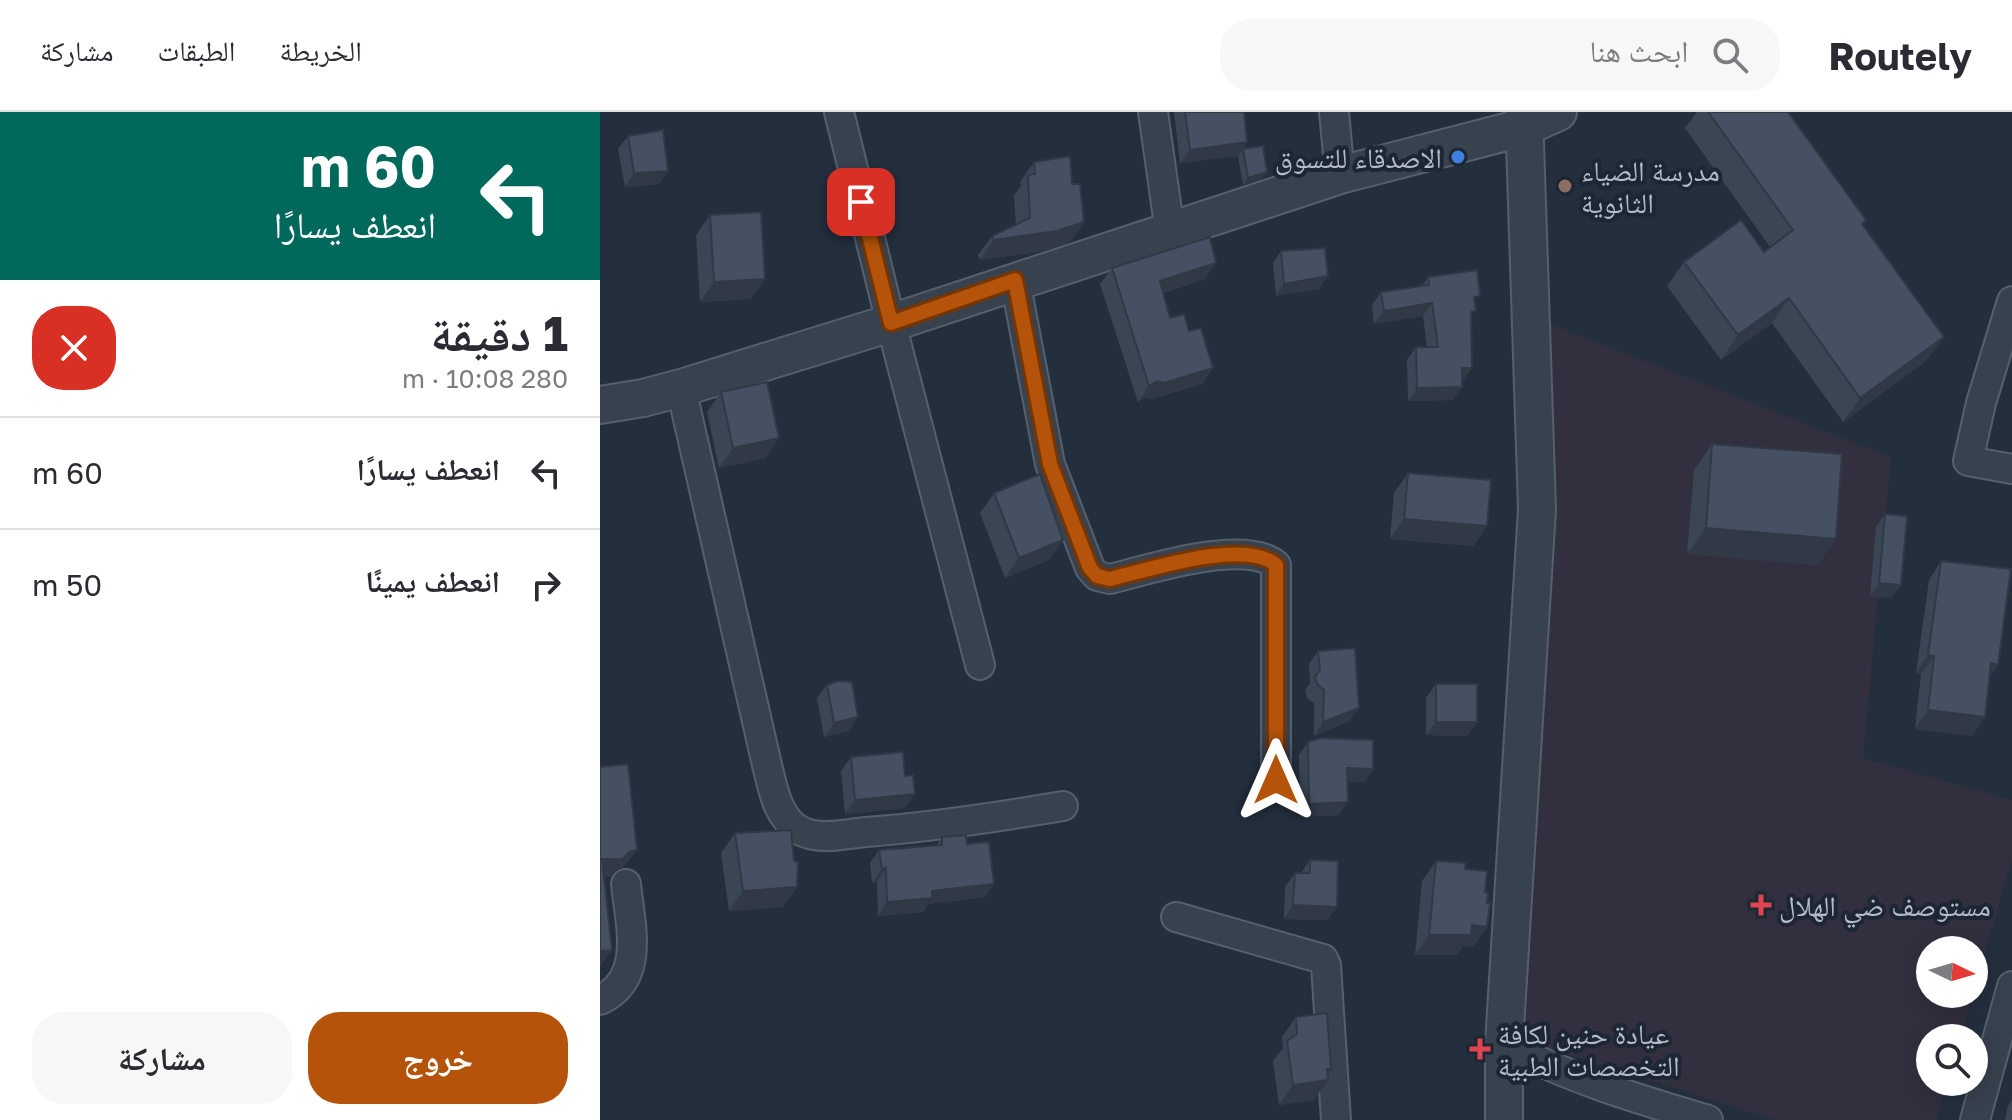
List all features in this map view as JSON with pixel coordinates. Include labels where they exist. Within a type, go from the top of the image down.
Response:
[{"type":"street","points":[[839,112],[980,665]]},
{"type":"street","points":[[1153,112],[1170,232]]},
{"type":"street","points":[[1334,112],[1340,175]]},
{"type":"street","points":[[600,405],[681,388],[891,323],[1340,175],[1558,112]]},
{"type":"street","points":[[1496,1119],[1504,1044],[1537,509],[1525,120]]},
{"type":"street","points":[[1015,280],[1050,464],[1090,568],[1097,576],[1110,579],[1211,554],[1269,558],[1276,565],[1276,780]]},
{"type":"street","points":[[2012,301],[1981,403],[1968,461],[2012,469]]},
{"type":"street","points":[[681,388],[763,751],[785,818],[800,830],[817,836],[918,829],[1063,806]]},
{"type":"street","points":[[600,1000],[618,988],[630,969],[632,938],[626,884]]},
{"type":"street","points":[[1176,917],[1323,959],[1326,965],[1336,1120]]},
{"type":"street","points":[[1975,1120],[2012,986]]},
{"type":"street","points":[[1504,1044],[1547,1067],[1586,1082],[1708,1120]]},
{"type":"shaded area","points":[[1542,321],[1891,457],[1863,758],[2012,800],[2012,859],[1988,941],[1988,936],[1916,936],[1916,1008],[1969,1008],[1964,1024],[1916,1024],[1916,1096],[1943,1096],[1936,1120],[1775,1120],[1515,1037]]},
{"type":"building","points":[[1185,112],[1244,112],[1247,142],[1190,150]]},
{"type":"building","points":[[1708,112],[1788,112],[1866,220],[1862,224],[1944,337],[1860,398],[1789,298],[1738,335],[1684,262],[1741,220],[1764,252],[1793,230]]},
{"type":"building","points":[[663,130],[668,171],[634,173],[628,136]]},
{"type":"building","points":[[1263,146],[1267,172],[1248,178],[1243,149]]},
{"type":"building","points":[[1070,156],[1072,184],[1080,184],[1084,222],[1057,231],[993,240],[992,236],[1030,218],[1028,175],[1035,174],[1034,162]]},
{"type":"building","points":[[761,212],[765,279],[714,282],[710,215]]},
{"type":"building","points":[[1210,237],[1216,263],[1160,281],[1170,318],[1184,314],[1189,331],[1201,328],[1213,368],[1164,383],[1157,381],[1149,386],[1112,268]]},
{"type":"building","points":[[1325,248],[1328,276],[1284,284],[1281,251]]},
{"type":"building","points":[[1477,270],[1480,296],[1474,297],[1476,311],[1471,312],[1472,368],[1462,368],[1462,387],[1417,388],[1416,347],[1438,347],[1432,303],[1384,311],[1381,292],[1429,285],[1428,277]]},
{"type":"building","points":[[767,382],[779,438],[733,448],[721,392]]},
{"type":"building","points":[[1712,444],[1842,454],[1836,539],[1706,528]]},
{"type":"building","points":[[1408,473],[1491,480],[1487,526],[1404,519]]},
{"type":"building","points":[[1040,474],[1063,540],[1019,558],[994,493]]},
{"type":"building","points":[[1885,514],[1907,516],[1901,585],[1879,583]]},
{"type":"building","points":[[1941,561],[2011,569],[1998,665],[1991,663],[1985,717],[1928,710],[1934,656],[1928,655]]},
{"type":"building","points":[[1355,648],[1359,708],[1323,722],[1324,690],[1315,677],[1320,670],[1318,651]]},
{"type":"building","points":[[838,681],[852,682],[858,717],[834,723],[827,685]]},
{"type":"building","points":[[1436,684],[1477,684],[1477,722],[1436,722]]},
{"type":"building","points":[[1321,738],[1373,740],[1373,769],[1347,768],[1348,802],[1309,804],[1308,742]]},
{"type":"building","points":[[903,752],[905,776],[913,775],[915,794],[855,800],[851,757]]},
{"type":"building","points":[[628,764],[637,850],[629,852],[623,859],[602,859],[612,950],[600,951],[600,767]]},
{"type":"building","points":[[791,830],[794,861],[798,862],[797,887],[743,891],[735,833]]},
{"type":"building","points":[[966,835],[967,844],[989,842],[994,884],[932,891],[932,898],[887,902],[886,868],[882,869],[879,850],[942,845],[942,837]]},
{"type":"building","points":[[1310,860],[1338,861],[1337,907],[1293,905],[1295,873],[1310,873]]},
{"type":"building","points":[[1436,861],[1466,863],[1465,869],[1487,871],[1485,892],[1488,893],[1487,903],[1490,903],[1487,927],[1472,925],[1471,935],[1429,935]]},
{"type":"building","points":[[1327,1013],[1331,1069],[1327,1069],[1328,1080],[1293,1085],[1287,1041],[1297,1034],[1296,1017]]},
{"type":"place","name":"الاصدقاء للتسوق","points":[[1458,157]]},
{"type":"place","name":"مدرسة الضياء الثانوية","points":[[1565,186]]},
{"type":"place","name":"مستوصف ضي الهلال","points":[[1761,905]]},
{"type":"place","name":"عيادة حنين لكافة التخصصات الطبية","points":[[1480,1049]]},
{"type":"route","points":[[861,202],[891,323],[1015,280],[1050,464],[1090,568],[1097,576],[1110,579],[1211,554],[1269,558],[1276,565],[1276,780]]}]
